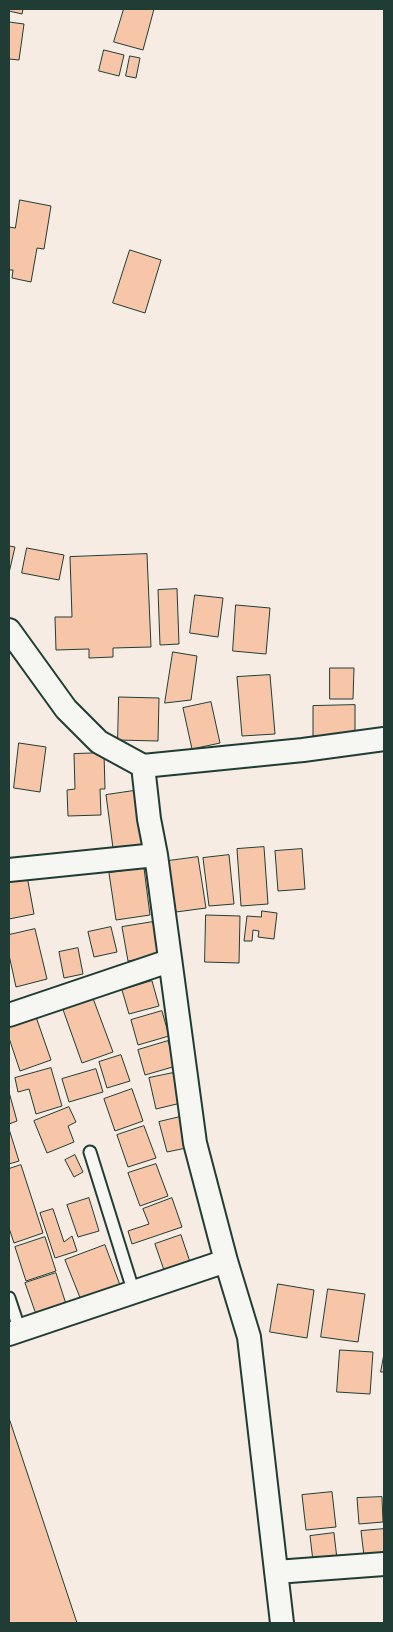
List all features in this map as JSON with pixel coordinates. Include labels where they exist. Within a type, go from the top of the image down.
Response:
[{"type":"street","points":[[9,630],[66,709],[99,742],[143,766],[303,750],[384,739]]},
{"type":"street","points":[[143,766],[196,1143],[226,1262],[249,1337],[282,1623]]},
{"type":"street","points":[[9,870],[156,855]]},
{"type":"street","points":[[9,1015],[169,961]]},
{"type":"street","points":[[14,1332],[226,1262]]},
{"type":"street","points":[[276,1572],[384,1564]]},
{"type":"lane","points":[[90,1152],[134,1292]]},
{"type":"lane","points":[[9,1298],[14,1332]]},
{"type":"building","points":[[9,9],[23,9],[22,14],[9,11]]},
{"type":"building","points":[[124,9],[154,9],[143,50],[114,42]]},
{"type":"building","points":[[9,22],[24,24],[19,60],[9,59]]},
{"type":"building","points":[[104,50],[124,55],[119,76],[99,71]]},
{"type":"building","points":[[130,56],[140,58],[136,78],[126,76]]},
{"type":"building","points":[[20,200],[51,206],[44,249],[37,248],[31,282],[12,278],[13,270],[9,270],[9,227],[15,228]]},
{"type":"building","points":[[130,250],[161,260],[145,313],[113,303]]},
{"type":"building","points":[[9,546],[15,547],[9,573]]},
{"type":"building","points":[[27,548],[64,555],[59,580],[22,573]]},
{"type":"building","points":[[147,554],[151,647],[113,648],[113,657],[89,658],[89,649],[56,650],[55,617],[72,617],[70,557]]},
{"type":"building","points":[[177,589],[179,644],[160,645],[158,590]]},
{"type":"building","points":[[195,595],[223,598],[218,637],[190,633]]},
{"type":"building","points":[[236,605],[270,608],[266,654],[233,651]]},
{"type":"building","points":[[173,652],[197,656],[191,700],[165,703]]},
{"type":"building","points":[[330,668],[354,668],[353,699],[330,699]]},
{"type":"building","points":[[270,675],[275,734],[242,736],[237,677]]},
{"type":"building","points":[[119,697],[159,698],[158,741],[118,740]]},
{"type":"building","points":[[211,702],[220,743],[192,749],[183,708]]},
{"type":"building","points":[[355,705],[355,735],[313,736],[313,706]]},
{"type":"building","points":[[19,743],[46,747],[40,792],[14,788]]},
{"type":"building","points":[[104,753],[105,789],[100,789],[101,815],[68,816],[67,790],[75,789],[74,754]]},
{"type":"building","points":[[140,790],[147,844],[113,848],[106,795]]},
{"type":"building","points":[[264,847],[268,904],[241,906],[237,849]]},
{"type":"building","points":[[302,849],[305,889],[278,891],[275,851]]},
{"type":"building","points":[[229,855],[234,904],[209,906],[203,858]]},
{"type":"building","points":[[198,857],[206,908],[176,912],[168,861]]},
{"type":"building","points":[[144,868],[150,915],[116,920],[109,873]]},
{"type":"building","points":[[27,876],[34,914],[9,919],[9,880]]},
{"type":"building","points":[[262,911],[277,913],[274,939],[258,937],[259,931],[253,930],[252,941],[244,941],[247,916],[261,917]]},
{"type":"building","points":[[206,915],[240,916],[239,963],[205,962]]},
{"type":"building","points":[[153,922],[158,956],[128,961],[122,927]]},
{"type":"building","points":[[111,927],[117,952],[94,957],[88,932]]},
{"type":"building","points":[[35,929],[47,979],[16,987],[9,955],[9,935]]},
{"type":"building","points":[[78,948],[83,974],[64,978],[59,952]]},
{"type":"building","points":[[152,981],[159,1006],[129,1014],[122,990]]},
{"type":"building","points":[[91,993],[113,1052],[82,1063],[61,1004]]},
{"type":"building","points":[[162,1011],[169,1036],[138,1045],[131,1020]]},
{"type":"building","points":[[35,1014],[51,1060],[20,1071],[9,1038],[9,1023]]},
{"type":"building","points":[[168,1041],[176,1066],[145,1075],[138,1050]]},
{"type":"building","points":[[121,1055],[130,1081],[107,1088],[99,1062]]},
{"type":"building","points":[[51,1068],[62,1106],[36,1114],[29,1089],[18,1092],[15,1078]]},
{"type":"building","points":[[96,1069],[103,1092],[69,1102],[62,1079]]},
{"type":"building","points":[[173,1073],[181,1103],[156,1109],[149,1078]]},
{"type":"building","points":[[132,1089],[143,1121],[115,1131],[104,1099]]},
{"type":"building","points":[[9,1092],[17,1121],[9,1124]]},
{"type":"building","points":[[69,1107],[76,1122],[68,1126],[74,1142],[47,1153],[34,1121]]},
{"type":"building","points":[[184,1116],[191,1147],[167,1152],[159,1122]]},
{"type":"building","points":[[144,1126],[156,1158],[128,1167],[117,1135]]},
{"type":"building","points":[[9,1129],[19,1161],[9,1164]]},
{"type":"building","points":[[75,1155],[83,1172],[74,1177],[65,1160]]},
{"type":"building","points":[[156,1164],[168,1196],[140,1206],[128,1173]]},
{"type":"building","points":[[21,1165],[43,1233],[14,1243],[9,1228],[9,1169]]},
{"type":"building","points":[[89,1198],[99,1231],[78,1237],[67,1205]]},
{"type":"building","points":[[172,1198],[182,1227],[132,1244],[128,1231],[149,1224],[143,1209]]},
{"type":"building","points":[[53,1209],[64,1242],[72,1236],[77,1251],[55,1258],[40,1213]]},
{"type":"building","points":[[181,1235],[192,1268],[166,1276],[155,1244]]},
{"type":"building","points":[[45,1237],[56,1271],[26,1281],[15,1247]]},
{"type":"building","points":[[105,1245],[120,1285],[81,1300],[65,1260]]},
{"type":"building","points":[[56,1273],[67,1307],[37,1317],[25,1283]]},
{"type":"building","points":[[278,1284],[314,1290],[307,1338],[270,1332]]},
{"type":"building","points":[[328,1289],[365,1294],[358,1342],[321,1337]]},
{"type":"building","points":[[340,1350],[373,1352],[370,1394],[337,1392]]},
{"type":"building","points":[[384,1354],[384,1372],[381,1372]]},
{"type":"building","points":[[9,1418],[77,1623],[9,1623]]},
{"type":"building","points":[[332,1492],[336,1527],[306,1530],[302,1495]]},
{"type":"building","points":[[382,1497],[383,1522],[359,1524],[357,1498]]},
{"type":"building","points":[[384,1529],[384,1554],[364,1556],[361,1531]]},
{"type":"building","points":[[334,1533],[337,1559],[313,1561],[310,1536]]}]
